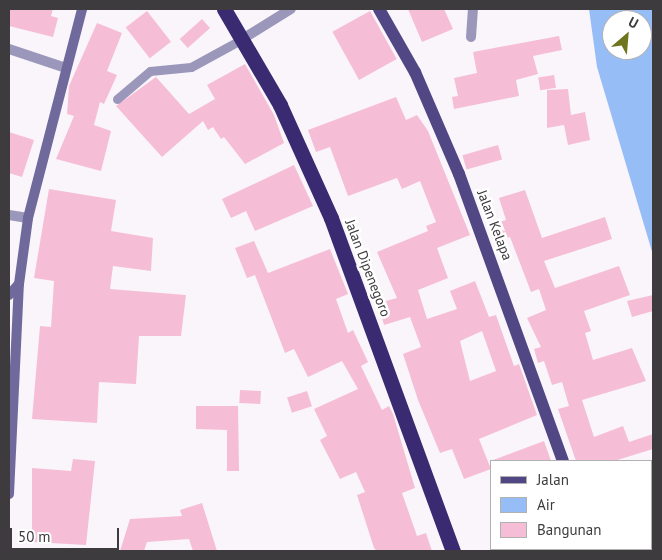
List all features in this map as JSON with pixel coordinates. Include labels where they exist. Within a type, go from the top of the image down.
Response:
[{"type":"highway","name":"Jalan Dipenegoro","points":[[224,9],[244,38],[331,218],[453,551]]},
{"type":"main road","points":[[9,494],[19,284],[28,218],[82,9]]},
{"type":"main road","name":"Jalan Kelapa","points":[[379,9],[415,72],[459,174],[563,460]]},
{"type":"main road","points":[[9,295],[19,284]]},
{"type":"street","points":[[244,38],[291,9]]},
{"type":"street","points":[[471,37],[473,9]]},
{"type":"street","points":[[9,49],[66,68]]},
{"type":"street","points":[[9,215],[28,218]]},
{"type":"lane","points":[[117,100],[150,71],[191,67],[244,38]]},
{"type":"water","points":[[589,9],[653,9],[653,255],[597,67]]},
{"type":"building","points":[[9,9],[53,9],[51,16],[58,18],[53,37],[9,26]]},
{"type":"building","points":[[408,9],[444,9],[453,29],[422,42]]},
{"type":"building","points":[[147,11],[171,42],[150,58],[126,28]]},
{"type":"building","points":[[370,11],[397,59],[359,80],[332,32]]},
{"type":"building","points":[[202,19],[210,28],[188,48],[180,39]]},
{"type":"building","points":[[97,23],[122,33],[107,71],[117,75],[104,104],[100,102],[94,125],[111,131],[101,171],[56,159],[74,116],[67,114],[69,86]]},
{"type":"building","points":[[559,36],[562,50],[533,56],[538,74],[516,80],[519,96],[454,109],[452,97],[458,96],[454,78],[477,73],[473,52]]},
{"type":"building","points":[[245,64],[274,115],[284,143],[245,164],[224,137],[221,139],[213,127],[208,130],[203,121],[162,157],[116,106],[156,77],[189,114],[215,99],[207,85]]},
{"type":"building","points":[[554,75],[556,88],[540,90],[538,78]]},
{"type":"building","points":[[568,89],[571,115],[585,112],[590,140],[568,145],[564,125],[547,128],[547,90]]},
{"type":"building","points":[[396,97],[406,120],[417,115],[428,131],[470,235],[437,248],[448,278],[418,290],[427,319],[457,309],[450,291],[475,281],[489,317],[496,315],[514,366],[519,364],[537,415],[479,439],[490,469],[464,479],[452,449],[440,453],[418,400],[403,354],[421,347],[410,317],[384,325],[378,303],[397,298],[377,252],[428,231],[426,226],[436,222],[420,181],[402,189],[397,178],[348,196],[330,147],[316,152],[308,130]],"holes":[[[482,331],[496,371],[470,381],[460,341]]]},
{"type":"building","points":[[9,132],[34,140],[22,177],[9,173]]},
{"type":"building","points":[[498,145],[502,159],[467,170],[462,155]]},
{"type":"building","points":[[294,165],[313,206],[255,231],[246,211],[231,218],[222,199]]},
{"type":"building","points":[[49,189],[116,200],[111,231],[153,238],[151,271],[113,266],[110,289],[186,295],[181,336],[139,336],[136,384],[99,382],[97,423],[32,419],[40,326],[51,327],[54,281],[34,278]]},
{"type":"building","points":[[525,190],[542,238],[605,217],[612,239],[544,261],[555,288],[619,266],[630,295],[584,311],[591,331],[585,333],[593,360],[632,348],[646,381],[582,400],[594,437],[623,426],[629,442],[653,434],[653,449],[617,460],[576,460],[558,409],[569,406],[562,382],[552,385],[544,361],[538,363],[534,349],[541,347],[527,318],[546,310],[539,289],[531,292],[510,237],[499,240],[493,224],[506,220],[499,198]]},
{"type":"building","points":[[254,241],[268,273],[330,249],[348,294],[336,299],[348,333],[353,330],[368,362],[361,366],[382,410],[389,406],[393,414],[415,488],[402,493],[417,536],[426,533],[432,551],[377,551],[374,548],[357,495],[365,492],[356,472],[340,479],[320,440],[327,436],[314,409],[358,389],[342,361],[308,377],[294,349],[285,353],[255,275],[247,278],[235,248]]},
{"type":"building","points":[[653,295],[653,311],[632,317],[627,301]]},
{"type":"building","points":[[240,390],[261,391],[260,404],[239,403]]},
{"type":"building","points":[[307,391],[312,406],[292,413],[287,397]]},
{"type":"building","points":[[196,406],[238,406],[239,471],[227,471],[227,430],[196,429]]},
{"type":"building","points":[[544,441],[551,460],[493,460]]},
{"type":"building","points":[[73,459],[95,461],[86,545],[32,542],[32,468],[71,471]]},
{"type":"building","points":[[202,503],[217,551],[193,551],[189,539],[147,542],[144,551],[120,551],[130,519],[182,516],[180,510]]}]
